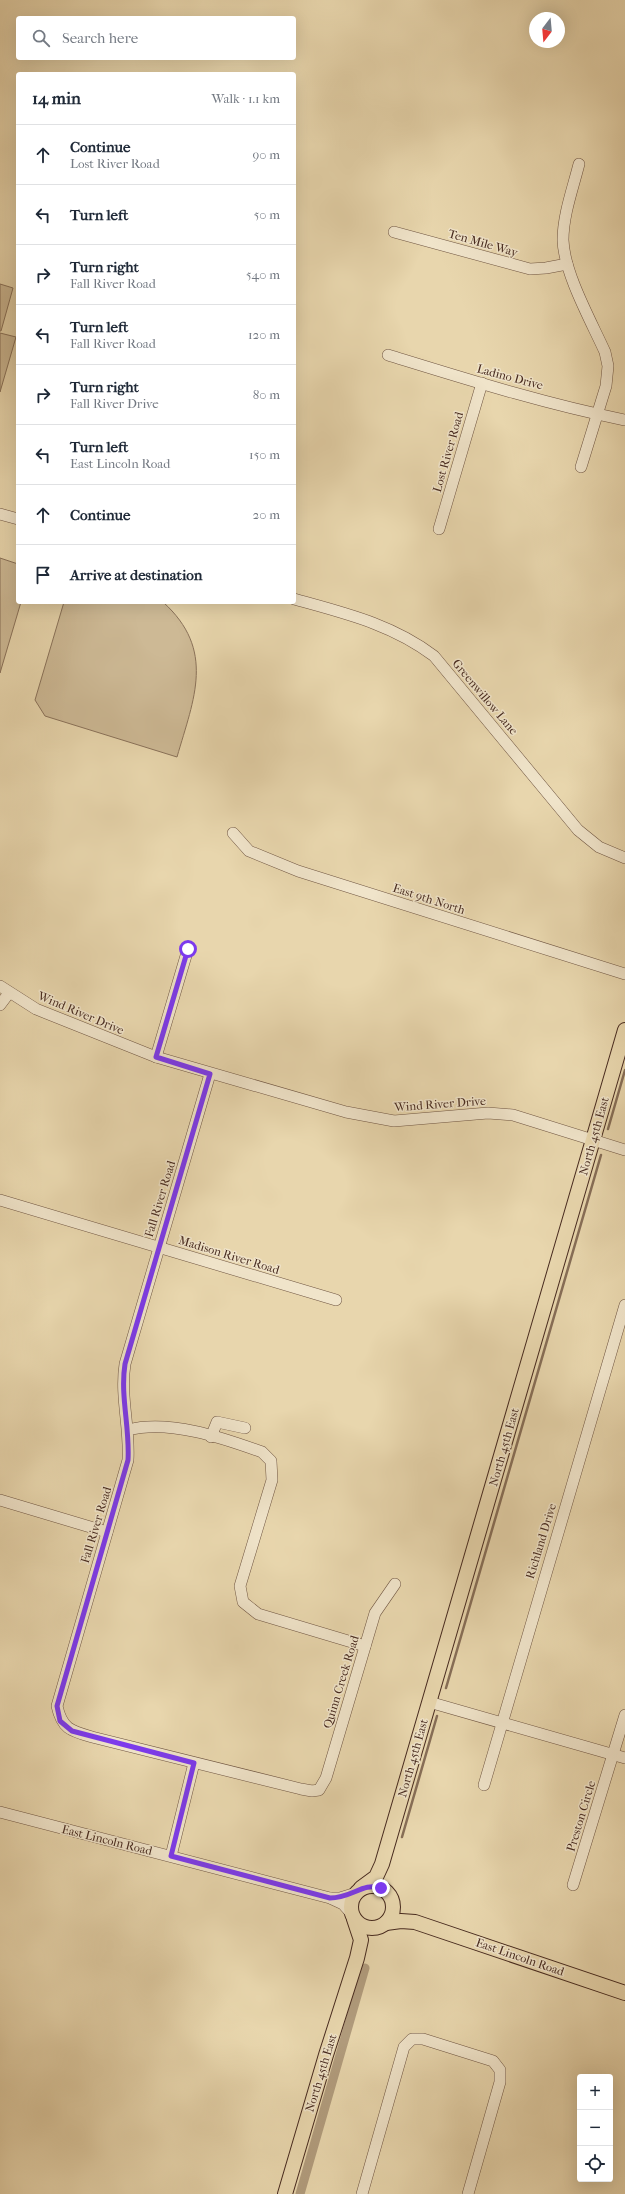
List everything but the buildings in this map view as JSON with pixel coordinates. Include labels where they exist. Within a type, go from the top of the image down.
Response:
[{"type":"main road","name":"North 45th East","points":[[359,1890],[376,1877],[382,1864],[625,1030]]},
{"type":"main road","name":"North 45th East","points":[[382,1864],[382,1879],[390,1897]]},
{"type":"main road","points":[[375,1886],[390,1897],[392,1914],[383,1925],[366,1927],[353,1916],[352,1899],[359,1890],[375,1886]]},
{"type":"main road","name":"East Lincoln Road","points":[[390,1897],[400,1912],[415,1922],[625,1993]]},
{"type":"main road","name":"North 45th East","points":[[353,1916],[360,1940],[359,1952]]},
{"type":"main road","name":"East Lincoln Road","points":[[383,1925],[415,1922]]},
{"type":"main road","name":"North 45th East","points":[[285,2194],[326,2055],[359,1952],[367,1937],[383,1925]]},
{"type":"street","points":[[579,164],[564,224],[563,241],[567,264],[604,352],[608,366],[606,386],[581,468]]},
{"type":"street","name":"Ten Mile Way","points":[[394,232],[530,269],[567,264]]},
{"type":"street","name":"Ladino Drive","points":[[388,355],[598,415],[625,420]]},
{"type":"street","name":"Lost River Road","points":[[439,529],[482,383]]},
{"type":"street","points":[[0,514],[16,518]]},
{"type":"street","name":"Greenwillow Lane","points":[[296,600],[384,626],[414,641],[434,656],[578,830],[599,847],[625,858]]},
{"type":"street","name":"East 9th North","points":[[233,833],[250,851],[298,871],[625,974]]},
{"type":"street","points":[[156,1057],[188,949]]},
{"type":"street","name":"Wind River Drive","points":[[0,986],[36,1009],[156,1057],[210,1074],[381,1120],[394,1122],[488,1113],[513,1115],[550,1125],[592,1141],[625,1150]]},
{"type":"street","points":[[0,1005],[9,993]]},
{"type":"street","name":"Fall River Road","points":[[210,1074],[125,1364],[123,1388],[128,1430],[128,1460],[57,1706],[60,1721],[72,1731],[301,1789],[312,1791],[319,1790]]},
{"type":"street","name":"Madison River Road","points":[[0,1200],[336,1300]]},
{"type":"street","name":"Richland Drive","points":[[484,1785],[501,1722],[625,1305]]},
{"type":"street","points":[[211,1437],[217,1422],[245,1428]]},
{"type":"street","points":[[128,1430],[141,1427],[164,1426],[211,1437],[262,1452],[271,1461],[272,1480],[240,1586],[243,1602],[258,1614],[365,1646]]},
{"type":"street","points":[[0,1500],[108,1532]]},
{"type":"street","name":"Quinn Creek Road","points":[[319,1790],[326,1778],[375,1613],[395,1584]]},
{"type":"street","points":[[429,1702],[625,1758]]},
{"type":"street","name":"Preston Circle","points":[[573,1885],[625,1715]]},
{"type":"street","points":[[171,1856],[194,1763]]},
{"type":"street","name":"East Lincoln Road","points":[[0,1812],[330,1898],[343,1904],[353,1916]]},
{"type":"street","name":"East Lincoln Road","points":[[330,1898],[340,1898],[359,1890]]},
{"type":"street","points":[[362,2194],[404,2047],[412,2039],[423,2039],[493,2061],[500,2070],[500,2082],[468,2194]]},
{"type":"shaded area","points":[[0,284],[13,288],[1,331],[0,331]]},
{"type":"shaded area","points":[[0,333],[16,337],[0,392]]},
{"type":"shaded area","points":[[0,558],[16,563],[16,604],[20,604],[0,673]]},
{"type":"shaded area","points":[[63,604],[165,604],[180,620],[190,638],[195,657],[196,675],[194,695],[177,757],[45,716],[35,700]]},
{"type":"waterway","points":[[608,1129],[625,1070]]},
{"type":"waterway","points":[[446,1688],[601,1155]]},
{"type":"waterway","points":[[402,1837],[437,1716]]},
{"type":"waterway","points":[[300,2194],[365,1968]]},
{"type":"route","points":[[188,949],[156,1057],[210,1074],[125,1364],[123,1388],[129,1443],[128,1460],[57,1706],[60,1721],[72,1731],[194,1763],[171,1856],[330,1898],[348,1896],[356,1893],[361,1888],[368,1886],[381,1888]]}]
